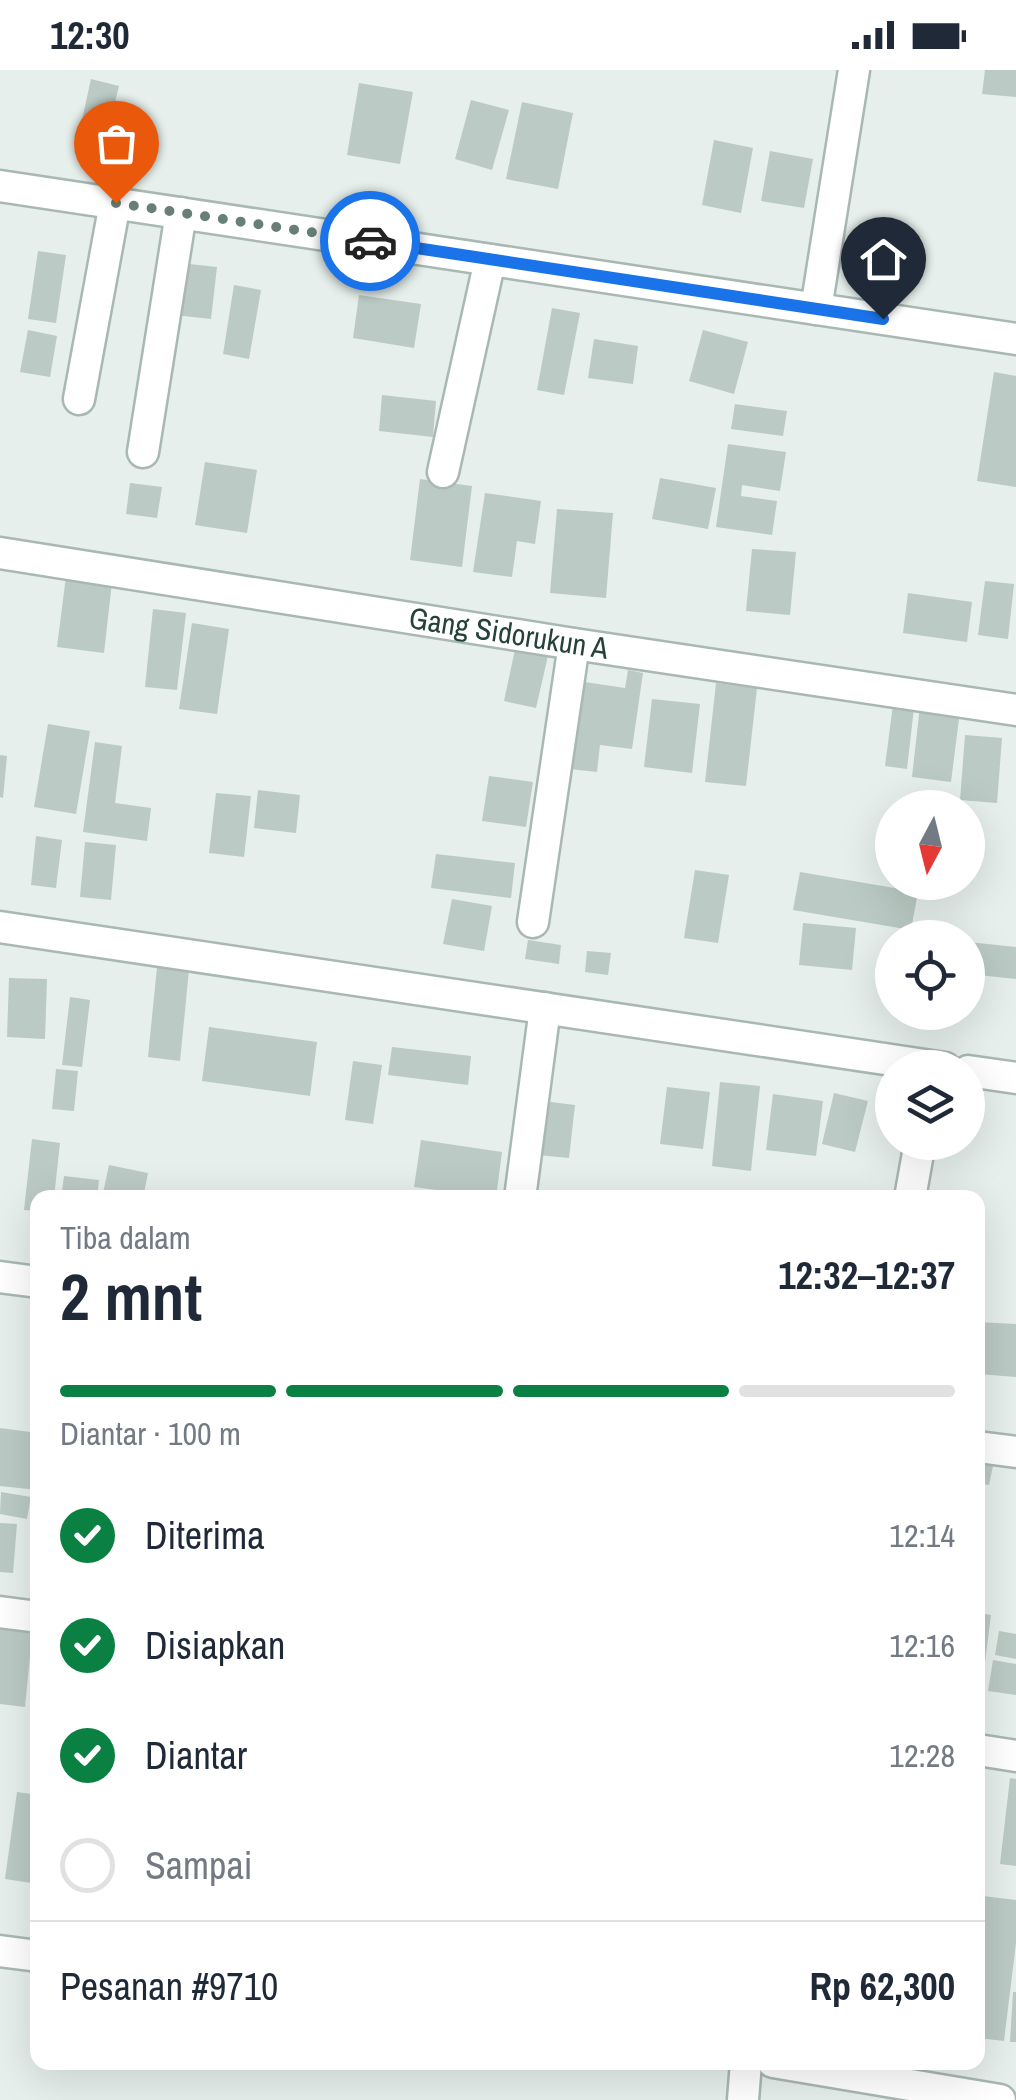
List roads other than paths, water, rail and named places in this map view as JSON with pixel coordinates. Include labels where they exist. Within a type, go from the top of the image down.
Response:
[{"type":"street","points":[[816,309],[854,70]]},
{"type":"street","points":[[0,186],[1016,339]]},
{"type":"street","points":[[79,399],[116,203]]},
{"type":"street","points":[[143,452],[181,213]]},
{"type":"street","points":[[442,472],[490,260]]},
{"type":"street","name":"Gang Sidorukun A","points":[[0,553],[1016,710]]},
{"type":"street","points":[[533,922],[574,644]]},
{"type":"street","points":[[0,927],[875,1058]]},
{"type":"street","points":[[521,1190],[545,1008]]},
{"type":"street","points":[[985,1073],[1016,1078]]},
{"type":"street","points":[[911,1190],[917,1160]]},
{"type":"street","points":[[0,1277],[30,1281]]},
{"type":"street","points":[[985,1449],[1016,1452]]},
{"type":"street","points":[[0,1612],[30,1617]]},
{"type":"street","points":[[985,1751],[1016,1756]]},
{"type":"street","points":[[0,1951],[30,1955]]},
{"type":"street","points":[[742,2100],[745,2070]]},
{"type":"street","points":[[857,2070],[899,2074],[1000,2100]]}]
